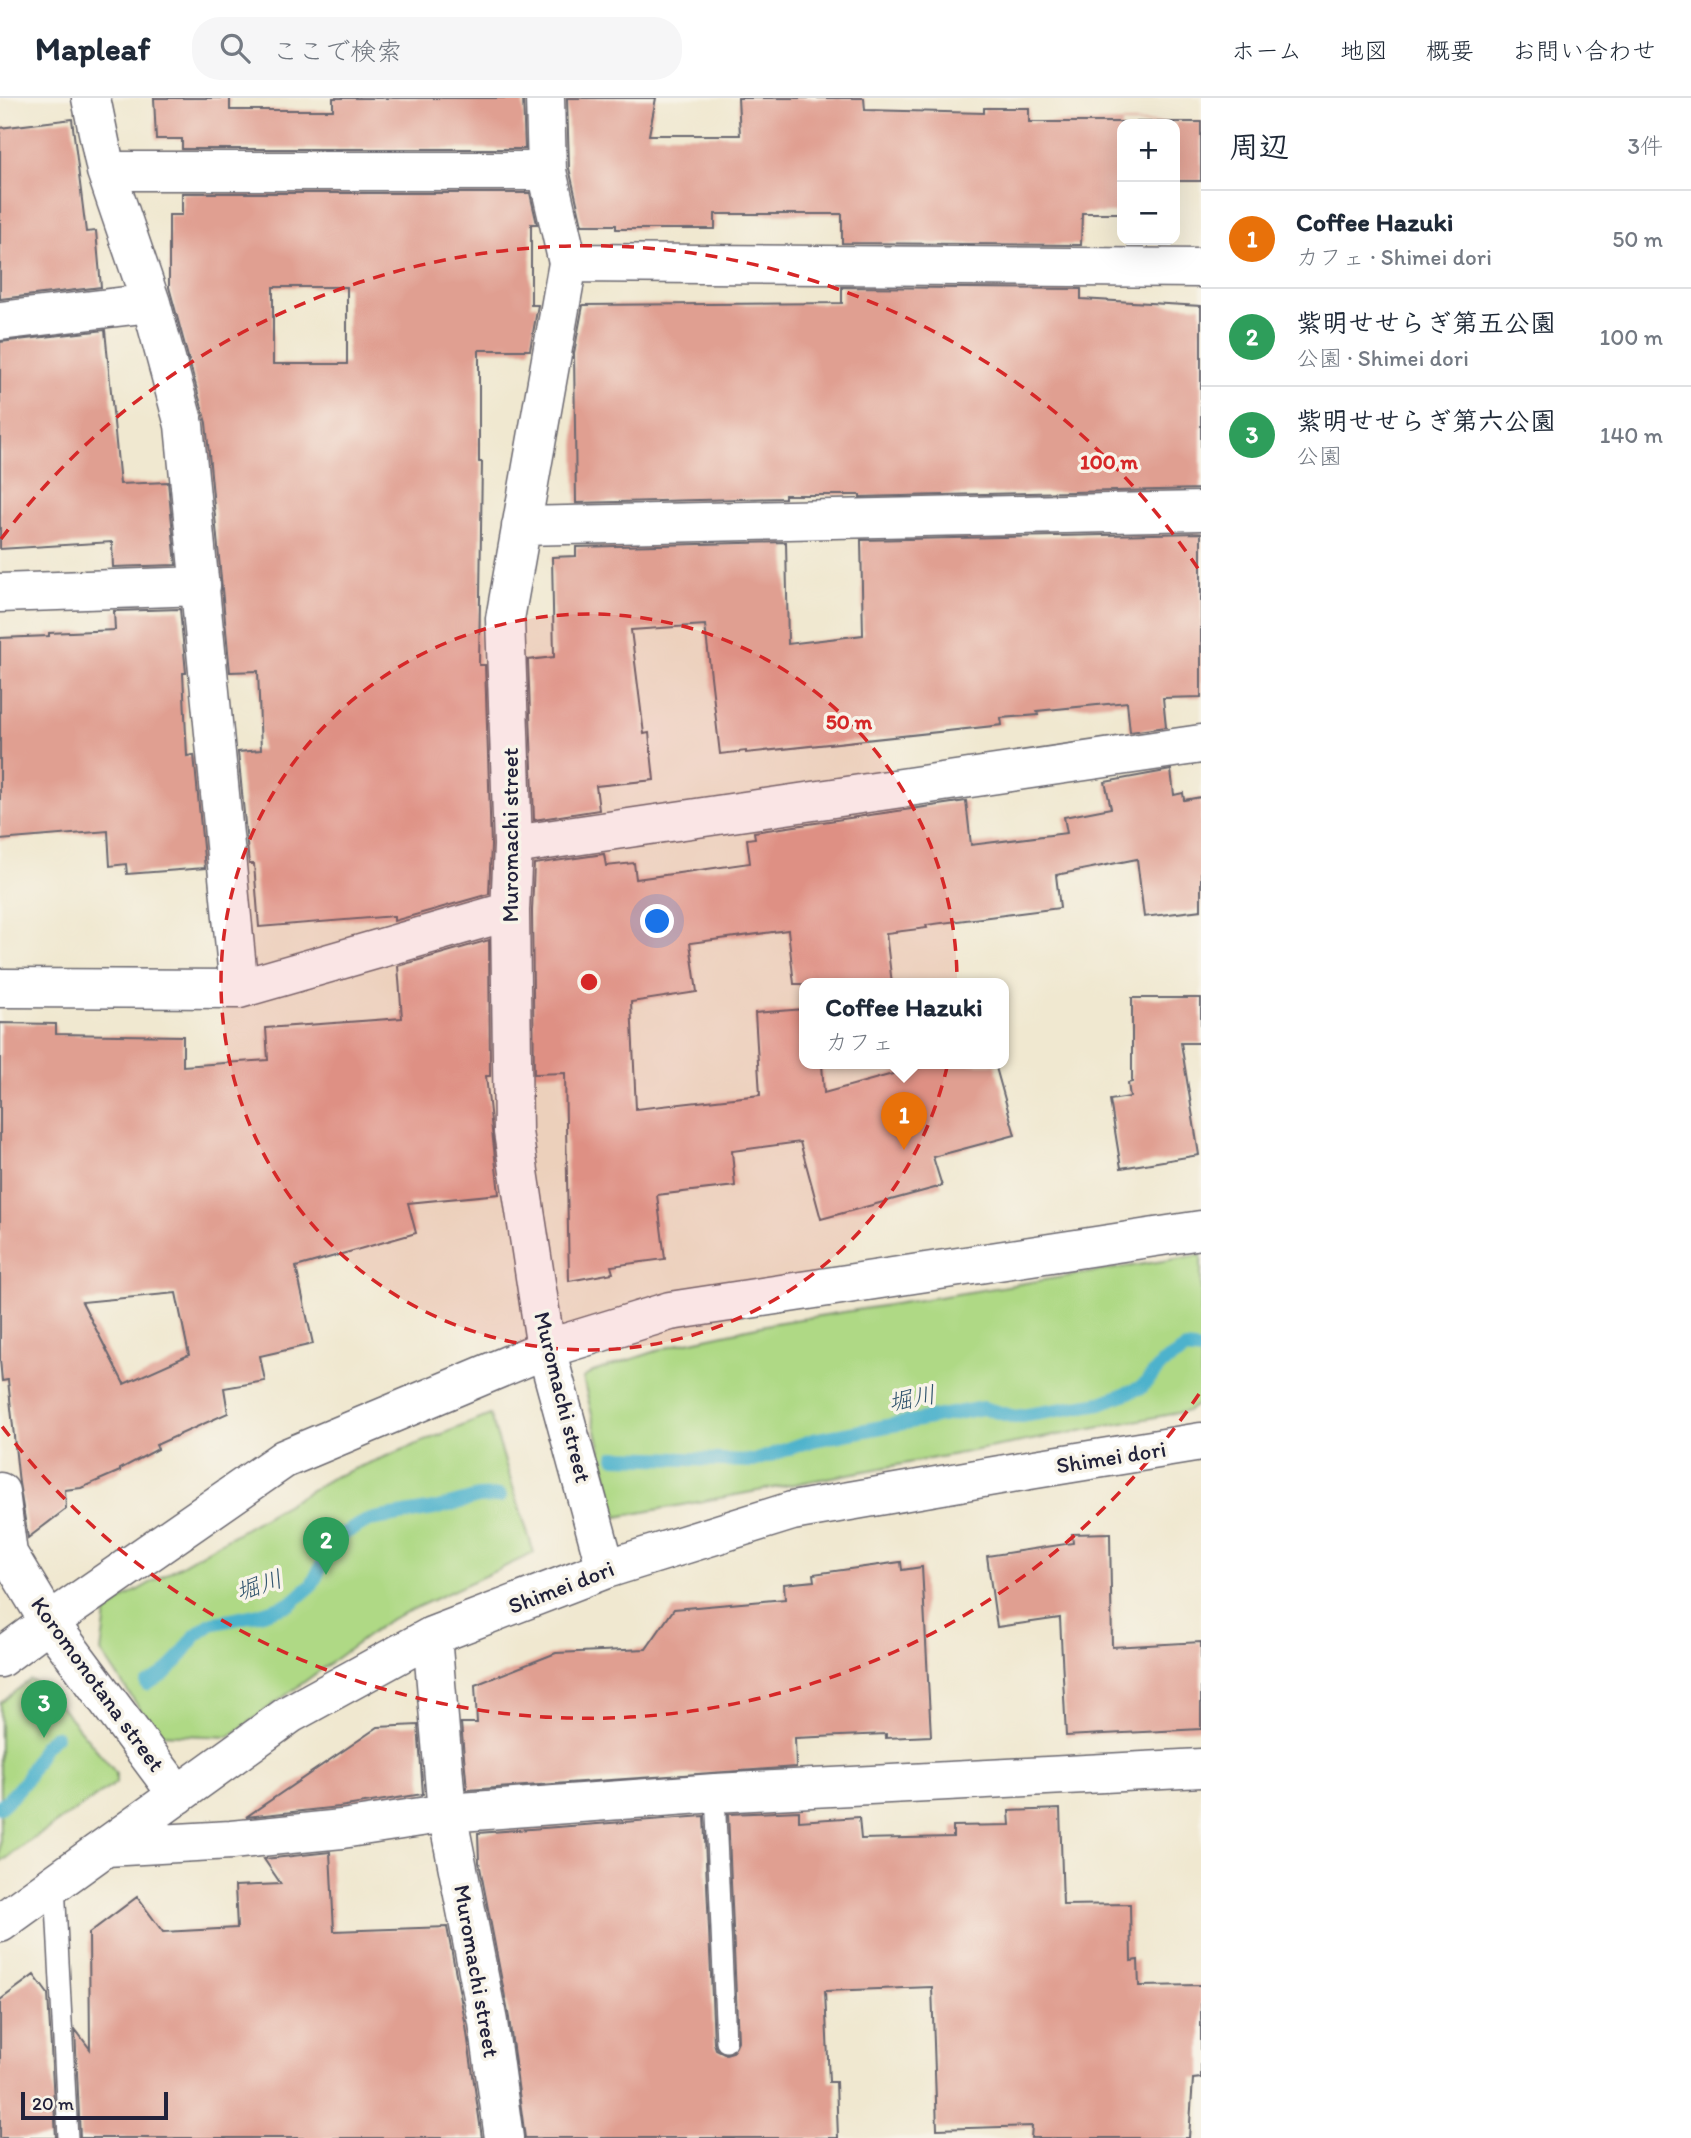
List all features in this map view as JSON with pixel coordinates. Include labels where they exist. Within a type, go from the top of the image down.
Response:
[{"type":"street","points":[[91,98],[106,171],[151,303],[184,425],[239,989]]},
{"type":"street","name":"Muromachi street","points":[[545,98],[547,171],[568,263],[505,619],[513,845],[510,911],[513,1132],[546,1349],[607,1569]]},
{"type":"street","points":[[106,171],[547,171]]},
{"type":"street","points":[[568,263],[1201,268]]},
{"type":"street","points":[[0,321],[151,303]]},
{"type":"street","points":[[521,526],[1201,511]]},
{"type":"street","points":[[0,593],[201,586]]},
{"type":"street","points":[[513,845],[1201,744]]},
{"type":"street","points":[[0,988],[239,989],[510,911]]},
{"type":"street","points":[[0,1658],[284,1459],[546,1349],[670,1311],[1201,1230]]},
{"type":"street","name":"Shimei dori","points":[[0,1923],[290,1714],[432,1636],[607,1569],[792,1511],[1201,1442]]},
{"type":"street","name":"Koromonotana street","points":[[0,1492],[8,1554],[49,1622],[178,1795]]},
{"type":"street","name":"Muromachi street","points":[[432,1636],[447,1813],[488,2022],[504,2138]]},
{"type":"street","points":[[106,1847],[231,1840],[342,1829],[447,1813],[715,1793],[1201,1768]]},
{"type":"lane","points":[[715,1793],[726,2042]]},
{"type":"lane","points":[[55,1884],[68,2138]]},
{"type":"green space","points":[[1201,1255],[1201,1402],[1188,1411],[617,1517],[583,1378],[593,1372],[678,1344],[775,1323]]},
{"type":"green space","points":[[490,1415],[534,1553],[389,1620],[229,1737],[157,1734],[101,1652],[106,1614],[126,1597],[334,1477]]},
{"type":"green space","points":[[30,1680],[44,1686],[116,1773],[116,1783],[0,1863],[0,1703]]},
{"type":"building","points":[[154,98],[230,98],[230,110],[333,110],[333,98],[523,98],[525,149],[182,149],[182,139],[156,139]]},
{"type":"building","points":[[567,98],[656,98],[649,135],[740,135],[738,98],[864,98],[865,110],[984,113],[984,108],[1029,108],[1029,122],[1117,122],[1117,213],[1082,213],[1081,245],[842,243],[842,214],[715,214],[715,229],[616,229],[616,225],[582,225],[569,168]]},
{"type":"building","points":[[72,119],[86,232],[96,231],[101,287],[0,299],[0,128]]},
{"type":"building","points":[[1180,122],[1201,122],[1201,181],[1180,181]]},
{"type":"building","points":[[182,193],[530,193],[537,224],[531,224],[531,305],[538,305],[530,350],[479,350],[479,462],[482,462],[479,665],[485,665],[491,845],[489,894],[394,921],[394,916],[259,927],[254,864],[249,864],[238,752],[261,750],[258,671],[230,672],[206,423],[169,287],[169,215],[182,215]],"holes":[[[273,287],[347,287],[347,364],[273,364]]]},
{"type":"building","points":[[842,287],[1081,289],[1081,299],[1201,306],[1201,489],[860,497],[785,495],[785,498],[576,503],[574,353],[583,305],[842,303]]},
{"type":"building","points":[[105,330],[120,484],[168,482],[176,565],[113,567],[112,542],[0,549],[0,342]]},
{"type":"building","points":[[1201,533],[1201,697],[1163,698],[1166,727],[1130,732],[1127,702],[1037,711],[1038,715],[1001,718],[1002,725],[720,754],[705,625],[631,630],[644,734],[649,733],[654,780],[596,786],[599,810],[534,820],[528,660],[554,657],[552,557],[576,556],[576,547],[786,542],[788,644],[863,635],[861,540]]},
{"type":"building","points":[[180,609],[186,673],[183,673],[187,756],[194,755],[205,868],[127,874],[126,864],[110,866],[108,831],[0,840],[0,638],[115,630],[114,611]]},
{"type":"building","points":[[1171,770],[1174,795],[1183,793],[1184,800],[1201,797],[1201,910],[1144,917],[1137,859],[1056,875],[1060,908],[926,925],[927,928],[886,933],[891,978],[799,978],[799,984],[794,984],[788,930],[690,943],[697,992],[631,1002],[636,1109],[760,1095],[755,1013],[799,1009],[799,1069],[822,1069],[824,1093],[911,1069],[996,1069],[1015,1135],[933,1157],[942,1186],[821,1219],[800,1142],[732,1151],[735,1186],[657,1195],[665,1259],[611,1266],[613,1273],[569,1281],[565,1073],[534,1074],[534,864],[604,854],[606,866],[634,863],[636,879],[750,863],[747,839],[755,838],[754,832],[966,801],[971,845],[1067,833],[1064,817],[1111,808],[1105,782]]},
{"type":"building","points":[[489,940],[490,1076],[486,1076],[499,1194],[408,1203],[416,1233],[296,1267],[313,1344],[260,1356],[265,1381],[224,1388],[228,1413],[156,1445],[158,1449],[120,1471],[81,1488],[65,1490],[66,1509],[28,1538],[8,1380],[2,1381],[0,1359],[0,1023],[56,1024],[56,1034],[183,1036],[183,1066],[268,1060],[266,1028],[402,1018],[398,966]],"holes":[[[176,1293],[189,1355],[124,1384],[82,1302]]]},
{"type":"building","points":[[1132,998],[1201,998],[1201,1043],[1181,1043],[1199,1155],[1121,1168],[1110,1100],[1130,1097],[1128,1083],[1132,1082]]},
{"type":"building","points":[[1110,1533],[1112,1647],[1201,1642],[1201,1729],[1066,1736],[1060,1618],[997,1627],[987,1556],[1073,1543],[1072,1534]]},
{"type":"building","points":[[901,1562],[902,1570],[922,1567],[931,1736],[886,1738],[886,1734],[795,1738],[796,1767],[467,1790],[461,1723],[477,1723],[475,1685],[556,1653],[646,1649],[674,1609],[785,1599],[784,1584],[814,1581],[813,1574]]},
{"type":"building","points":[[418,1725],[423,1794],[246,1817],[378,1727]]},
{"type":"building","points":[[1060,1809],[1063,1905],[1130,1904],[1131,1961],[1138,1960],[1139,1986],[1201,1985],[1201,2078],[1193,2079],[1189,2138],[1031,2138],[1032,2126],[937,2129],[932,1987],[825,1991],[829,2082],[836,2082],[838,2138],[525,2138],[509,2018],[479,1862],[478,1833],[704,1816],[714,2043],[716,2049],[726,2054],[733,2052],[738,2041],[728,1814],[799,1811],[799,1821],[859,1817],[861,1839],[953,1837],[953,1826],[1010,1825],[1009,1811]]},
{"type":"building","points":[[330,1852],[334,1931],[447,1927],[466,2026],[482,2138],[80,2138],[75,2029],[90,2049],[89,1933],[137,1897],[163,1932],[237,1928],[235,1886],[281,1884],[264,1859]]},
{"type":"building","points":[[34,1975],[48,1994],[56,2138],[0,2138],[0,2000]]},
{"type":"waterway","name":"堀川","points":[[615,1457],[754,1461],[813,1440],[983,1408],[1015,1417],[1101,1403],[1142,1387],[1162,1364],[1186,1349],[1201,1351]]},
{"type":"waterway","name":"堀川","points":[[147,1684],[163,1675],[196,1635],[211,1624],[290,1604],[312,1585],[325,1558],[343,1534],[369,1520],[434,1509],[478,1497],[500,1496]]},
{"type":"waterway","name":"堀川","points":[[0,1807],[25,1781],[43,1747],[55,1736]]},
{"type":"place","name":"Coffee Hazuki","points":[[904,1150]]},
{"type":"place","name":"紫明せせらぎ第五公園","points":[[326,1575]]},
{"type":"place","name":"紫明せせらぎ第六公園","points":[[44,1738]]}]
